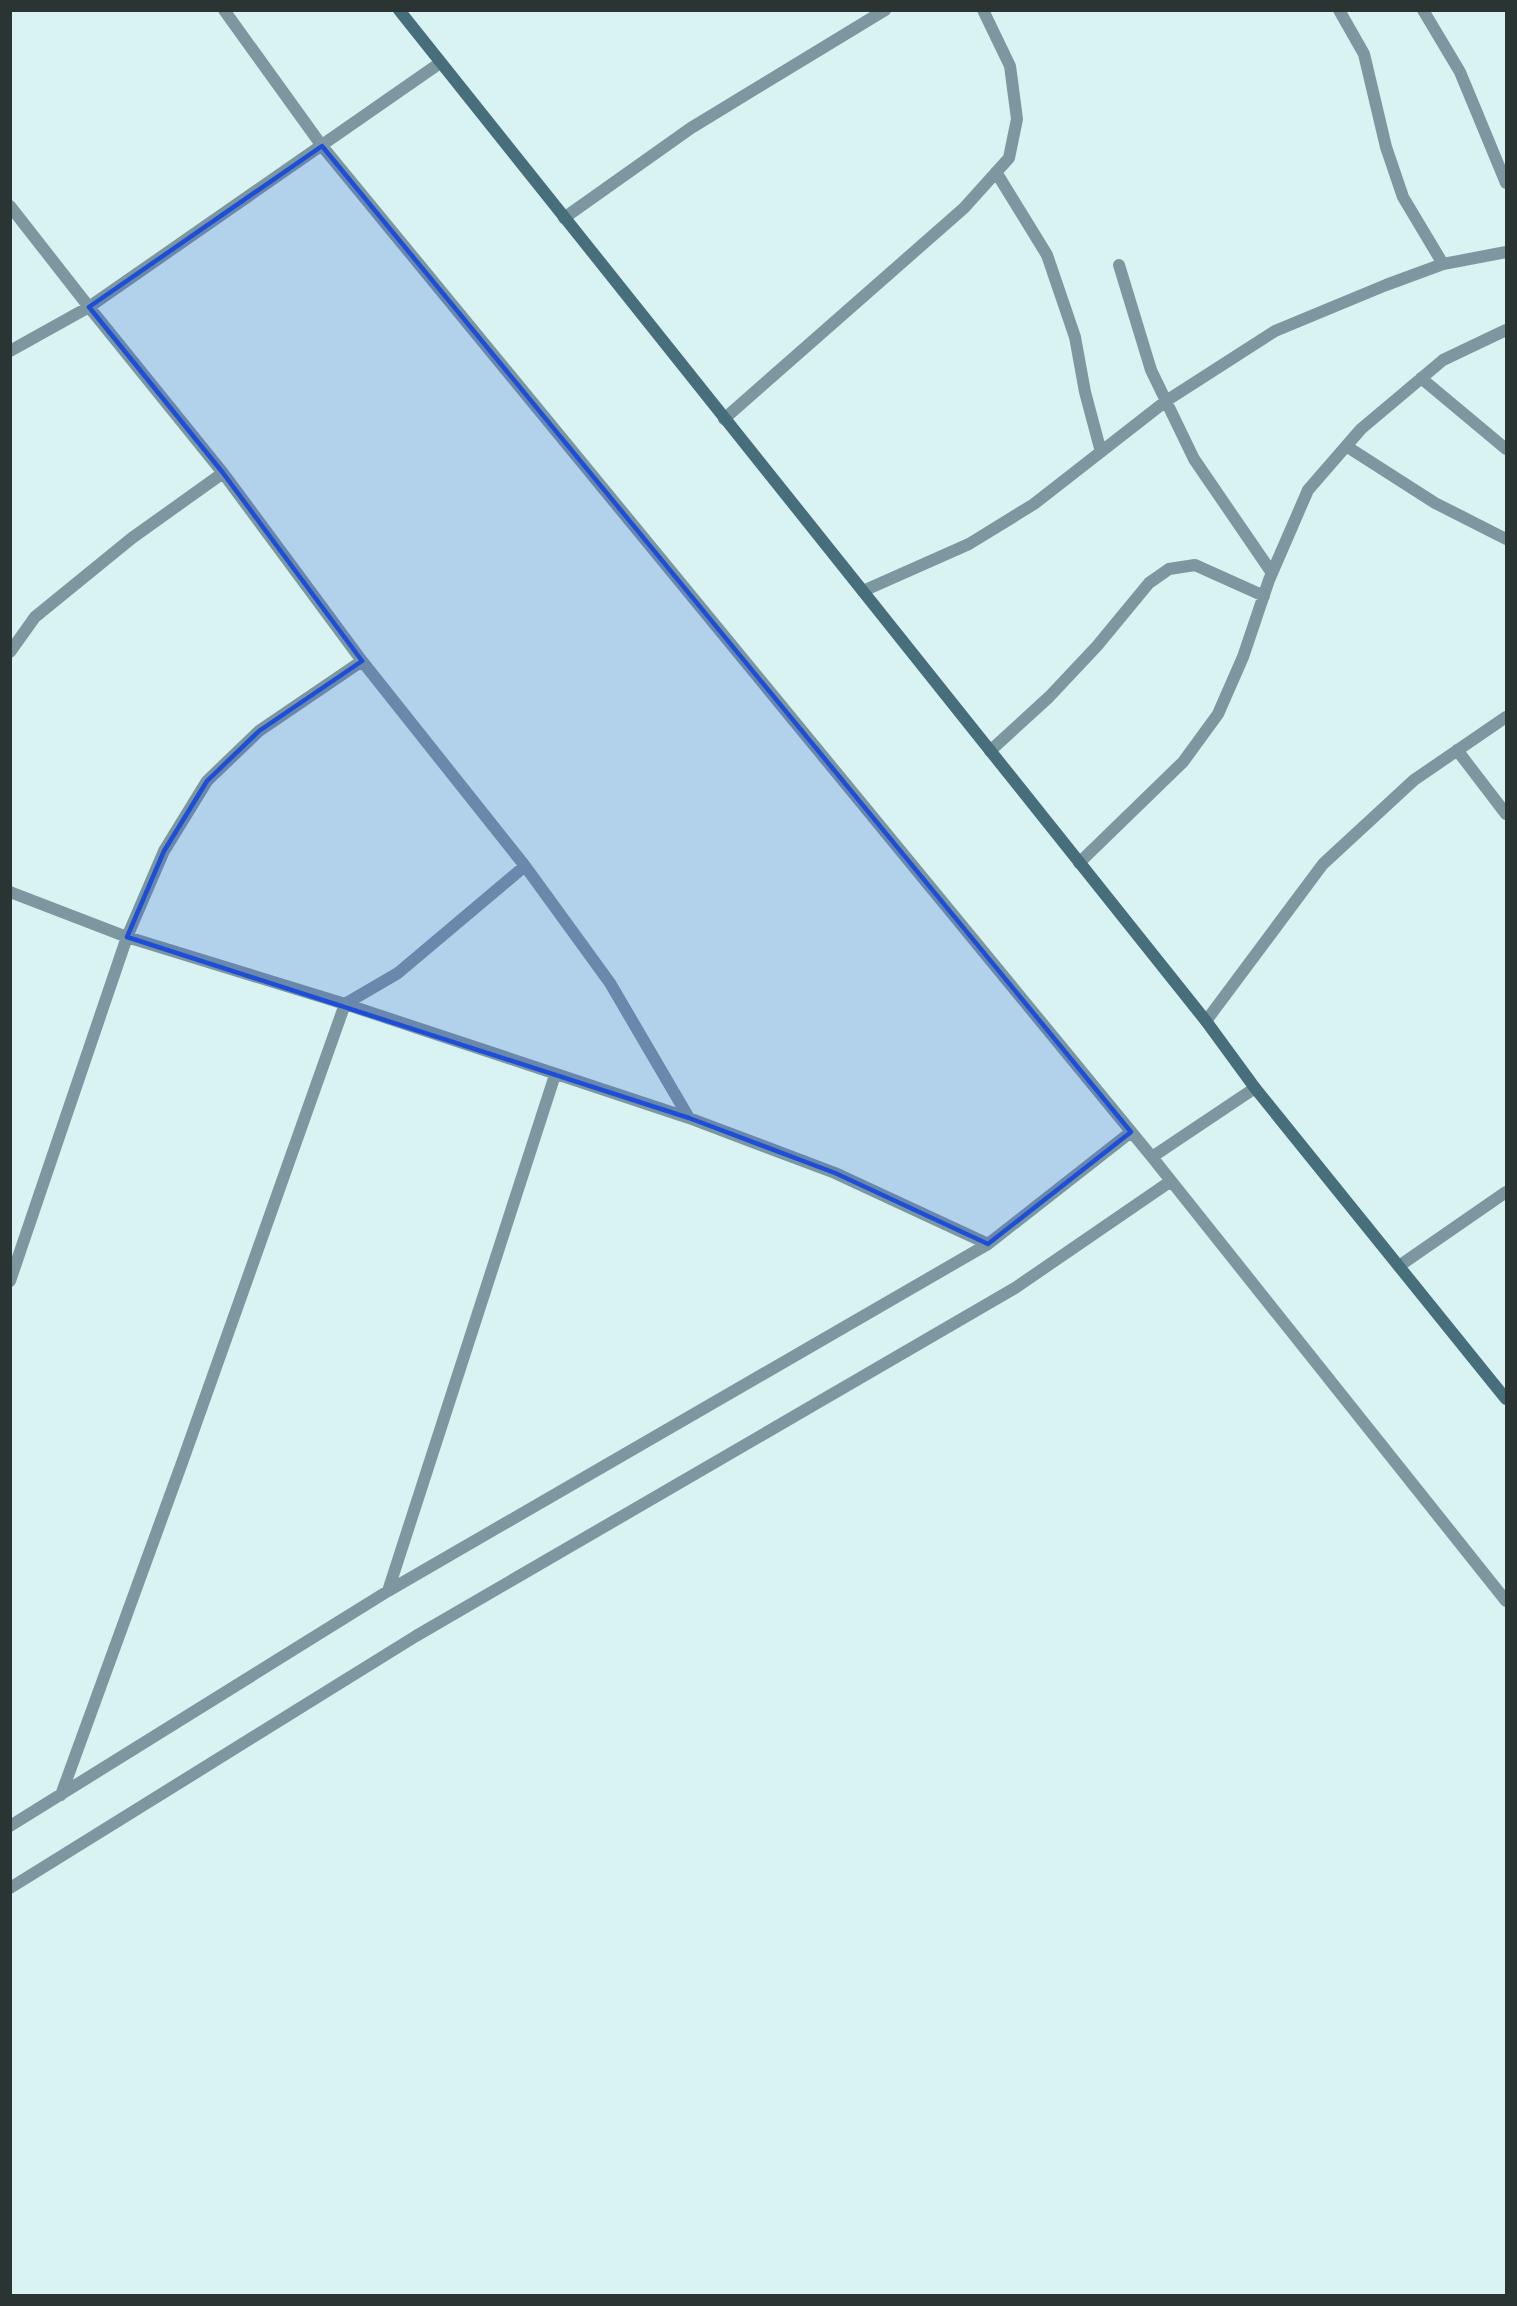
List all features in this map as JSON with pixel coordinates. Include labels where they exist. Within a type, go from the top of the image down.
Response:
[{"type":"street","points":[[224,10],[322,146],[1152,1157],[1506,1601]]},
{"type":"street","points":[[399,10],[1206,1021],[1255,1088],[1506,1398]]},
{"type":"street","points":[[564,218],[691,128],[885,10]]},
{"type":"street","points":[[724,419],[964,208],[1009,158],[1017,119],[1010,66],[984,10]]},
{"type":"street","points":[[1339,10],[1364,54],[1386,147],[1403,197],[1443,264]]},
{"type":"street","points":[[1423,10],[1460,72],[1502,167],[1506,183]]},
{"type":"street","points":[[10,351],[89,307],[440,63]]},
{"type":"street","points":[[996,172],[1047,255],[1075,337],[1085,392],[1101,452]]},
{"type":"street","points":[[10,206],[223,473],[362,661],[525,867],[610,983],[689,1118]]},
{"type":"street","points":[[863,591],[969,544],[1034,504],[1166,401],[1275,331],[1443,264],[1506,252]]},
{"type":"street","points":[[1119,265],[1151,370],[1194,459],[1272,573]]},
{"type":"street","points":[[1079,863],[1183,762],[1218,714],[1243,657],[1272,573],[1308,490],[1361,429],[1443,360],[1506,330]]},
{"type":"street","points":[[1421,378],[1506,449]]},
{"type":"street","points":[[1346,446],[1435,503],[1506,539]]},
{"type":"street","points":[[10,652],[35,617],[132,538],[223,473]]},
{"type":"street","points":[[990,751],[1049,697],[1097,646],[1149,583],[1169,569],[1195,565],[1264,596]]},
{"type":"street","points":[[10,1281],[127,937],[164,851],[207,781],[258,731],[362,661]]},
{"type":"street","points":[[1206,1021],[1323,864],[1414,780],[1506,717]]},
{"type":"street","points":[[1457,750],[1506,814]]},
{"type":"street","points":[[61,1795],[345,1004],[398,973],[525,867]]},
{"type":"street","points":[[10,892],[127,937],[345,1004],[689,1118],[835,1173],[988,1244]]},
{"type":"street","points":[[388,1591],[555,1075]]},
{"type":"street","points":[[1152,1157],[1255,1088]]},
{"type":"street","points":[[10,1826],[388,1591],[988,1244],[1131,1132]]},
{"type":"street","points":[[10,1888],[416,1636],[1015,1288],[1171,1181]]},
{"type":"street","points":[[1399,1266],[1506,1192]]},
{"type":"highlighted area","points":[[322,146],[1131,1132],[988,1244],[835,1173],[689,1118],[127,937],[164,851],[207,781],[259,731],[362,661],[223,473],[89,307]]}]
